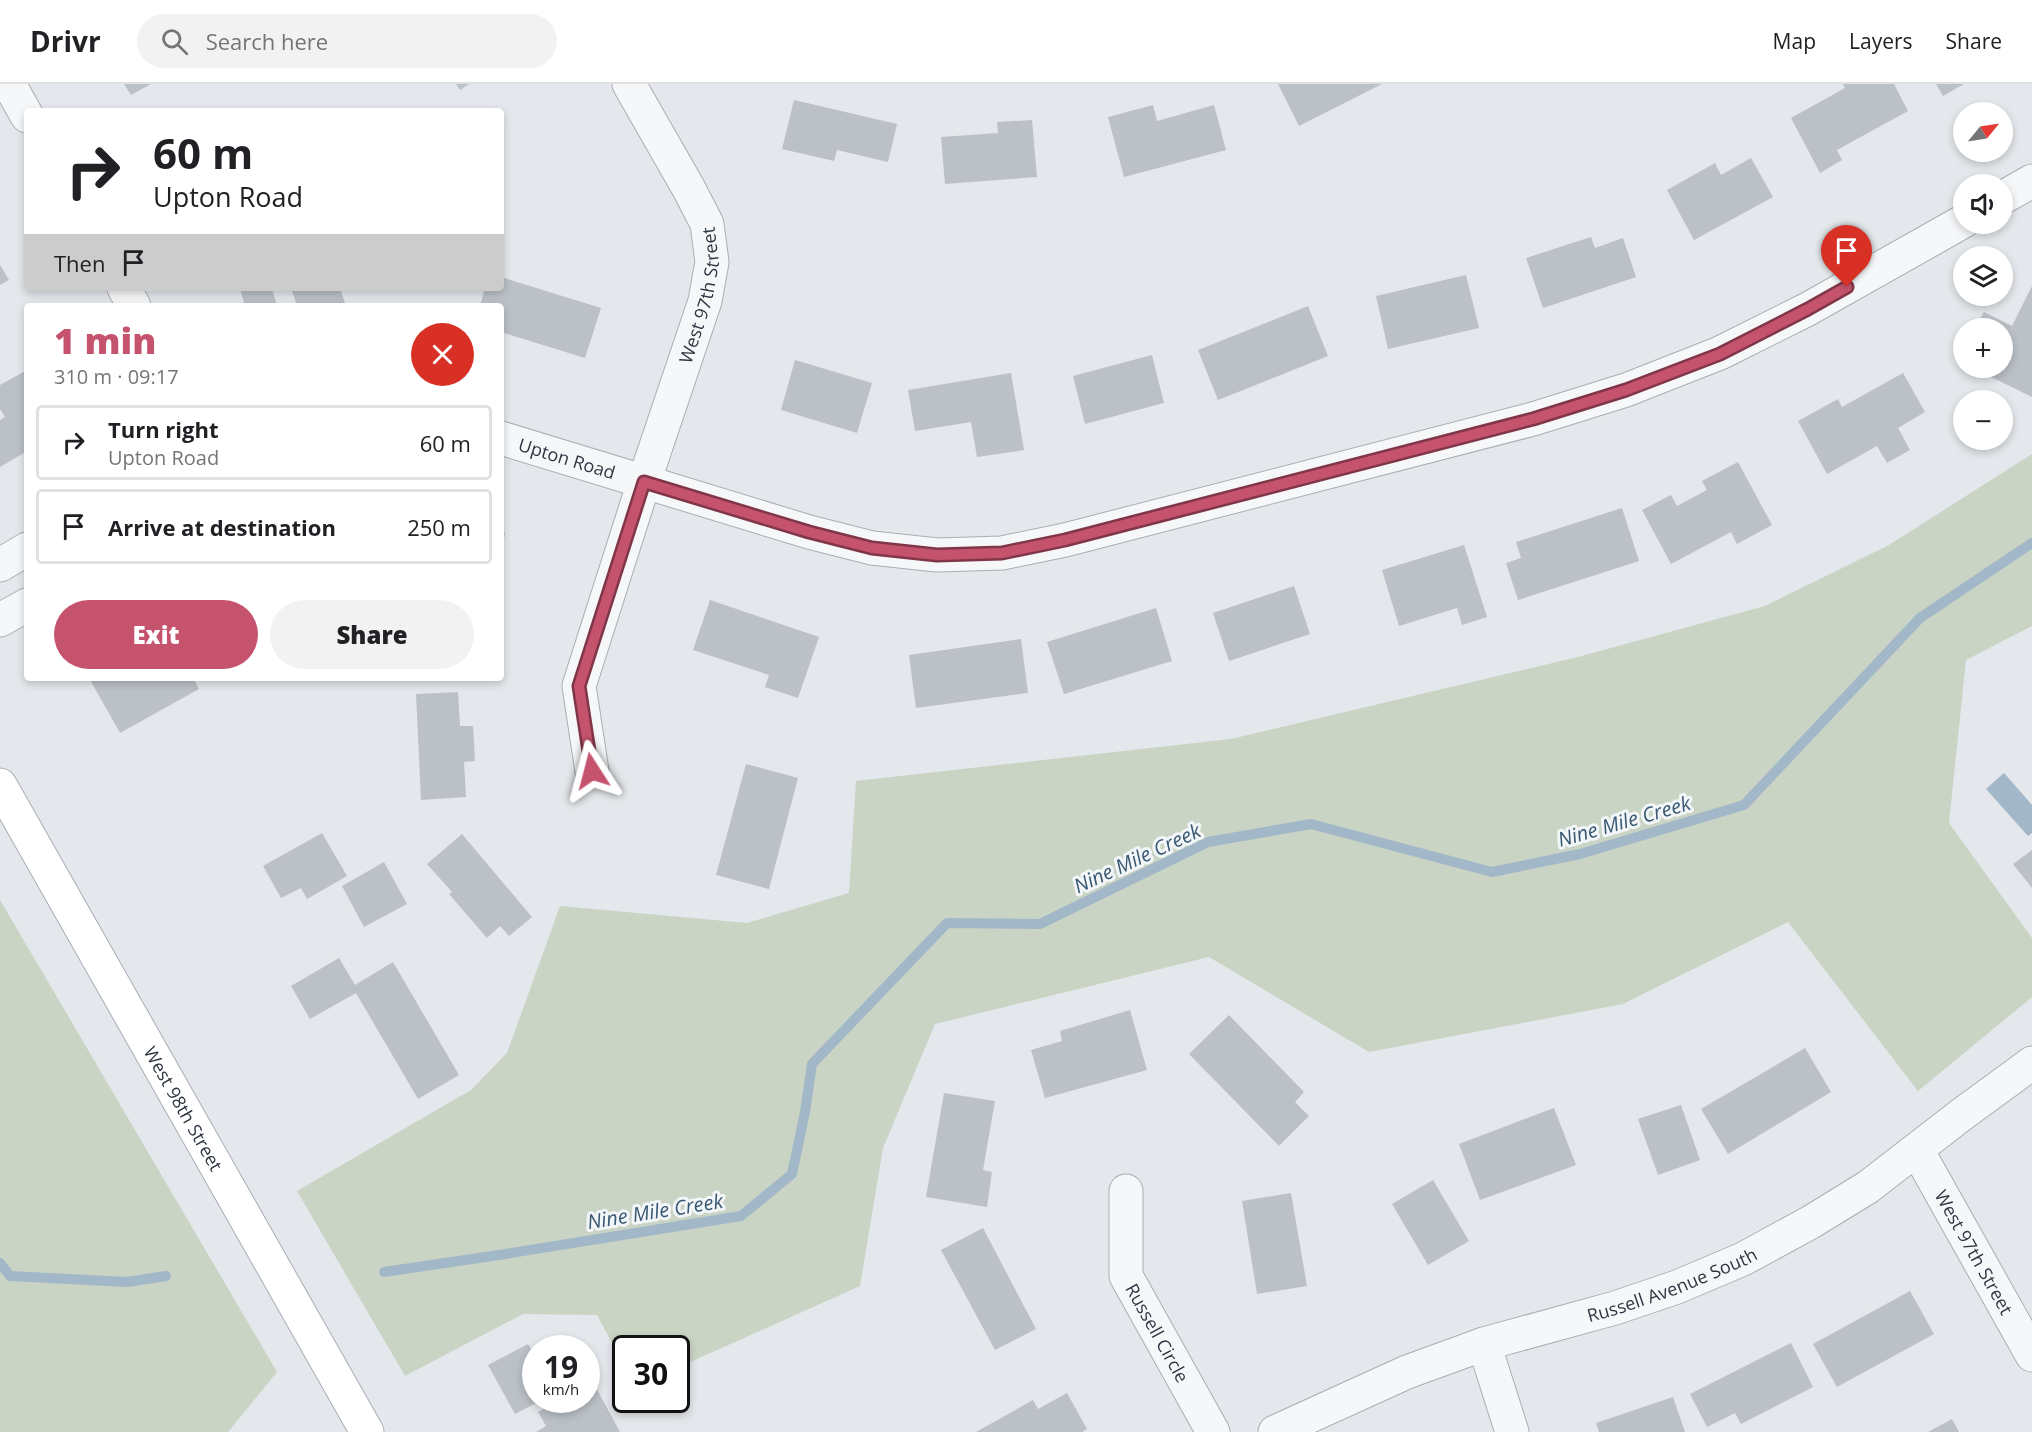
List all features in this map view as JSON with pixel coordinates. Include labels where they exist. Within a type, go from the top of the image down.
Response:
[{"type":"street","points":[[9,84],[24,111]]},
{"type":"street","name":"West 97th Street","points":[[592,771],[579,686],[705,301],[712,262],[707,224],[628,84]]},
{"type":"street","points":[[2013,192],[2032,181]]},
{"type":"street","name":"Upton Road","points":[[504,439],[809,532],[872,548],[937,555],[1012,551],[1077,538],[1533,419],[1626,390],[1720,354],[1798,314],[1953,226]]},
{"type":"street","points":[[0,565],[24,551]]},
{"type":"street","points":[[0,620],[24,606]]},
{"type":"street","name":"West 98th Street","points":[[0,785],[368,1432]]},
{"type":"street","name":"Russell Avenue South","points":[[1275,1432],[1407,1372],[1484,1344],[1615,1308],[1677,1287],[1743,1260],[1868,1187],[1961,1115],[2032,1064]]},
{"type":"street","name":"West 97th Street","points":[[1917,1149],[2032,1355]]},
{"type":"street","name":"Russell Circle","points":[[1126,1191],[1126,1276],[1213,1432]]},
{"type":"street","points":[[1484,1344],[1512,1432]]},
{"type":"green space","points":[[2032,454],[2032,626],[1966,660],[1949,823],[2032,938],[2032,997],[1918,1091],[1788,922],[1623,1004],[1369,1052],[1209,957],[935,1024],[883,1148],[860,1286],[690,1362],[690,1335],[612,1335],[612,1343],[597,1315],[523,1314],[405,1376],[297,1191],[471,1090],[507,1053],[560,906],[747,923],[849,893],[856,781],[1231,739],[1578,657],[1765,606],[1889,545]]},
{"type":"green space","points":[[0,900],[277,1372],[228,1432],[0,1432]]},
{"type":"water","points":[[2004,773],[2032,805],[2032,833],[2028,836],[1986,789]]},
{"type":"building","points":[[124,84],[151,84],[131,95]]},
{"type":"building","points":[[456,84],[469,84],[460,90]]},
{"type":"building","points":[[1278,84],[1382,84],[1299,126]]},
{"type":"building","points":[[1843,84],[1894,84],[1908,111],[1837,150],[1842,160],[1820,173],[1791,118],[1845,88]]},
{"type":"building","points":[[1936,84],[1964,84],[1943,96]]},
{"type":"building","points":[[794,100],[897,124],[888,162],[837,150],[834,161],[782,149]]},
{"type":"building","points":[[1153,105],[1157,121],[1214,105],[1226,150],[1124,177],[1108,117]]},
{"type":"building","points":[[1032,120],[1037,177],[945,184],[941,137],[998,133],[997,122]]},
{"type":"building","points":[[1751,158],[1773,197],[1694,240],[1667,190],[1715,163],[1721,175]]},
{"type":"building","points":[[1591,237],[1595,248],[1623,238],[1636,277],[1543,308],[1526,258]]},
{"type":"building","points":[[0,265],[9,280],[0,285]]},
{"type":"building","points":[[1466,275],[1479,328],[1388,349],[1376,296]]},
{"type":"building","points":[[504,278],[601,308],[585,358],[504,333],[504,303],[481,303],[484,291],[504,291]]},
{"type":"building","points":[[2032,286],[2032,397],[1993,378],[2013,378],[2013,324]]},
{"type":"building","points":[[241,291],[273,291],[276,303],[244,303]]},
{"type":"building","points":[[292,291],[341,291],[345,303],[296,303]]},
{"type":"building","points":[[1308,306],[1328,356],[1218,400],[1198,350]]},
{"type":"building","points":[[1984,312],[1996,318],[1981,318]]},
{"type":"building","points":[[1152,355],[1164,403],[1085,424],[1073,376]]},
{"type":"building","points":[[795,360],[872,383],[857,433],[781,410]]},
{"type":"building","points":[[24,372],[24,453],[0,467],[0,420],[5,417],[0,409],[0,385]]},
{"type":"building","points":[[1011,373],[1024,450],[977,457],[971,422],[915,431],[908,390]]},
{"type":"building","points":[[1903,373],[1925,412],[1898,428],[1910,450],[1887,463],[1877,446],[1827,474],[1798,421],[1838,399],[1842,407]]},
{"type":"building","points":[[1738,462],[1772,525],[1737,544],[1731,532],[1671,564],[1642,510],[1671,495],[1677,506],[1707,490],[1702,481]]},
{"type":"building","points":[[1622,508],[1639,561],[1518,600],[1506,563],[1521,558],[1516,542]]},
{"type":"building","points":[[1464,545],[1487,617],[1462,625],[1457,608],[1399,626],[1382,570]]},
{"type":"building","points":[[1294,586],[1310,634],[1229,661],[1213,613]]},
{"type":"building","points":[[710,600],[819,637],[798,698],[765,687],[769,675],[693,650]]},
{"type":"building","points":[[1156,608],[1172,661],[1064,694],[1047,642]]},
{"type":"building","points":[[1021,639],[1028,693],[916,708],[909,655]]},
{"type":"building","points":[[91,681],[195,681],[199,689],[120,733]]},
{"type":"building","points":[[458,692],[460,726],[473,726],[475,761],[464,762],[466,797],[421,800],[416,694]]},
{"type":"building","points":[[746,764],[798,778],[769,889],[716,875]]},
{"type":"building","points":[[322,833],[347,876],[307,899],[301,888],[281,898],[263,866]]},
{"type":"building","points":[[462,834],[532,917],[509,936],[500,926],[487,938],[449,894],[452,892],[427,864]]},
{"type":"building","points":[[2032,850],[2032,888],[2013,864]]},
{"type":"building","points":[[384,862],[407,904],[364,927],[342,886]]},
{"type":"building","points":[[339,958],[355,985],[393,962],[459,1075],[418,1099],[356,993],[310,1019],[291,986]]},
{"type":"building","points":[[1130,1010],[1147,1070],[1045,1098],[1031,1050],[1062,1041],[1060,1031]]},
{"type":"building","points":[[1229,1015],[1304,1092],[1295,1102],[1309,1116],[1279,1146],[1189,1054]]},
{"type":"building","points":[[1805,1048],[1831,1092],[1728,1154],[1701,1109]]},
{"type":"building","points":[[944,1093],[995,1101],[983,1170],[992,1172],[987,1207],[926,1197]]},
{"type":"building","points":[[1681,1105],[1700,1160],[1658,1175],[1638,1119]]},
{"type":"building","points":[[1554,1108],[1576,1165],[1480,1200],[1459,1144]]},
{"type":"building","points":[[1433,1180],[1469,1241],[1428,1265],[1392,1204]]},
{"type":"building","points":[[1291,1193],[1307,1286],[1257,1294],[1242,1201]]},
{"type":"building","points":[[983,1228],[1036,1329],[995,1350],[941,1250]]},
{"type":"building","points":[[1910,1291],[1934,1334],[1837,1387],[1813,1344]]},
{"type":"building","points":[[1791,1343],[1813,1387],[1741,1424],[1735,1413],[1707,1427],[1690,1394]]},
{"type":"building","points":[[522,1347],[522,1410],[515,1414],[488,1365]]},
{"type":"building","points":[[1067,1393],[1087,1429],[1082,1432],[976,1432],[1033,1400],[1038,1409]]},
{"type":"building","points":[[600,1395],[620,1432],[536,1432],[546,1426],[539,1413],[600,1413]]},
{"type":"building","points":[[1673,1397],[1685,1432],[1599,1432],[1596,1423]]},
{"type":"building","points":[[1952,1419],[1959,1432],[1928,1432]]},
{"type":"waterway","name":"Nine Mile Creek","points":[[384,1272],[741,1216],[792,1174],[812,1064],[947,923],[1040,924],[1208,842],[1311,824],[1492,872],[1580,854],[1744,805],[1920,618],[2032,543]]},
{"type":"waterway","name":"Nine Mile Creek","points":[[0,1263],[10,1276],[127,1282],[166,1276]]},
{"type":"route","points":[[592,771],[579,686],[644,482],[809,532],[872,548],[937,555],[1002,553],[1065,540],[1533,419],[1626,390],[1720,354],[1847,287]]}]
